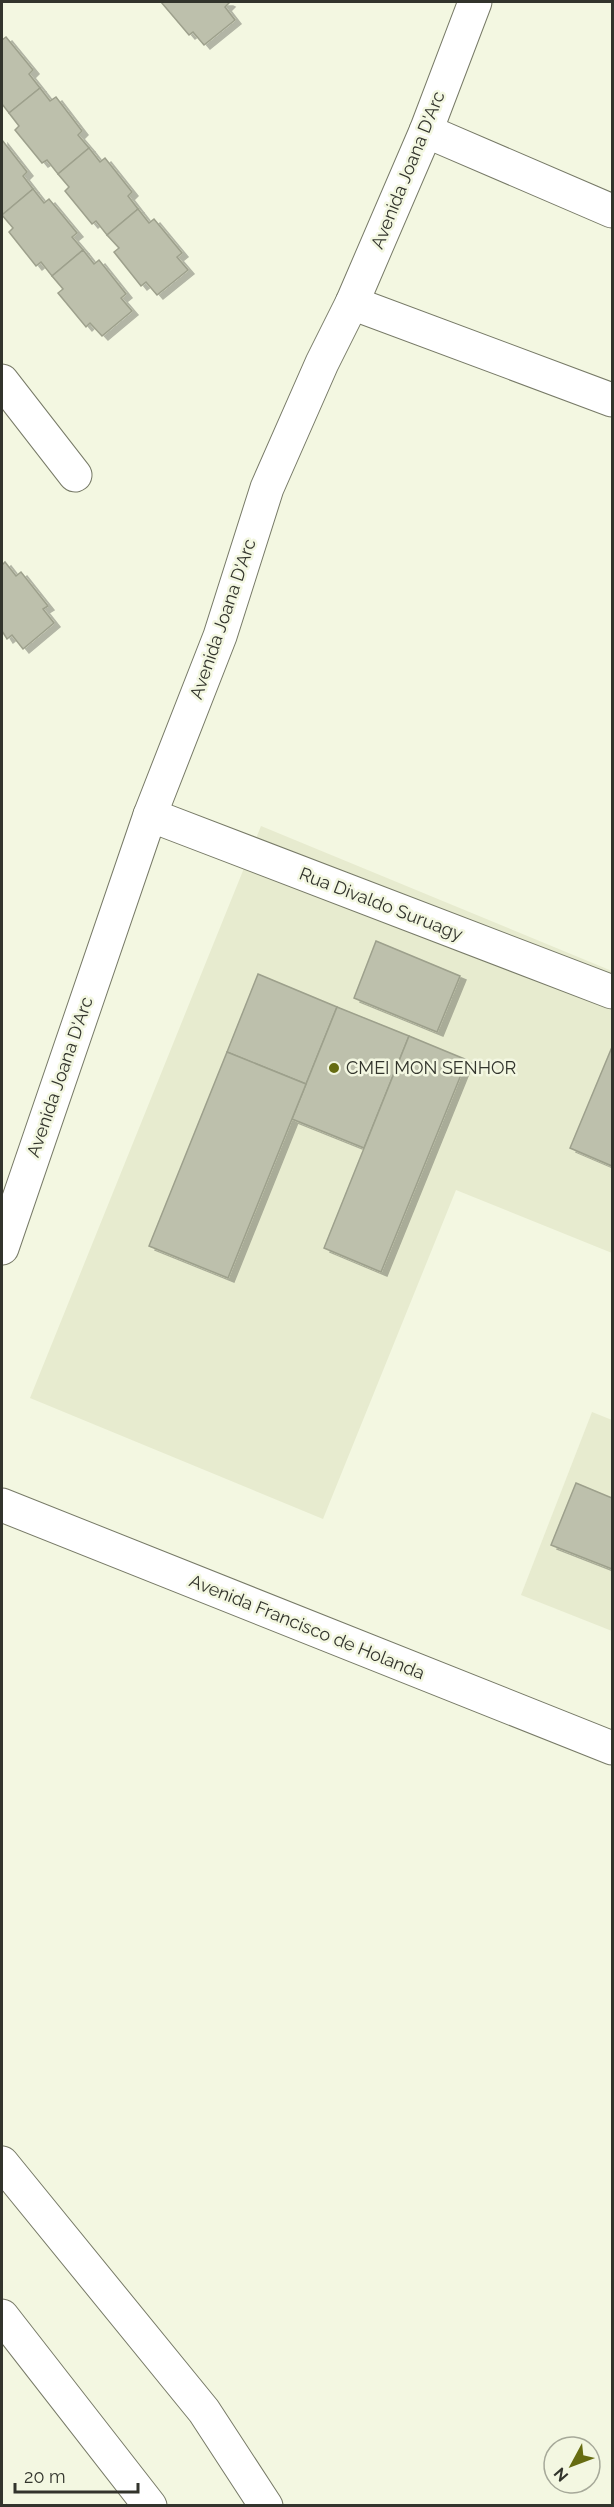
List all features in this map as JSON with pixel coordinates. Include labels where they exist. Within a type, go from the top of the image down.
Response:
[{"type":"street","name":"Avenida Joana D'Arc","points":[[2,1248],[150,816],[220,636],[267,488],[322,363],[352,303],[426,131],[475,2]]},
{"type":"street","points":[[426,131],[612,211]]},
{"type":"street","points":[[352,303],[612,400]]},
{"type":"street","points":[[2,381],[75,475]]},
{"type":"street","name":"Rua Divaldo Suruagy","points":[[150,816],[612,992]]},
{"type":"street","name":"Avenida Francisco de Holanda","points":[[2,1505],[612,1748]]},
{"type":"street","points":[[2,2163],[204,2410],[266,2505]]},
{"type":"street","points":[[2,2316],[150,2505]]},
{"type":"shaded area","name":"CMEI MON SENHOR","points":[[261,826],[612,971],[612,1253],[456,1190],[323,1519],[30,1398]]},
{"type":"shaded area","points":[[592,1412],[612,1420],[612,1631],[521,1595]]},
{"type":"building","points":[[161,2],[227,2],[229,3],[225,7],[235,20],[204,45],[193,32],[189,35]]},
{"type":"building","points":[[6,37],[33,70],[29,74],[40,88],[9,113],[2,104],[2,40]]},
{"type":"building","points":[[40,88],[50,101],[56,97],[82,131],[78,135],[89,148],[58,174],[47,160],[42,163],[15,130],[19,126],[9,113]]},
{"type":"building","points":[[2,140],[27,172],[23,176],[33,189],[2,215]]},
{"type":"building","points":[[89,148],[100,162],[105,158],[132,192],[128,196],[138,209],[107,235],[96,221],[92,224],[65,191],[69,187],[58,174]]},
{"type":"building","points":[[33,189],[44,203],[49,199],[77,233],[72,237],[83,250],[52,276],[41,262],[36,266],[9,232],[13,228],[2,215]]},
{"type":"building","points":[[138,209],[149,223],[154,219],[182,253],[177,257],[188,270],[157,295],[146,282],[141,286],[114,252],[119,248],[107,235]]},
{"type":"building","points":[[83,250],[94,264],[99,260],[126,294],[121,298],[132,311],[102,336],[90,323],[86,327],[58,293],[63,289],[52,276]]},
{"type":"building","points":[[5,562],[16,576],[21,572],[48,606],[43,609],[54,623],[23,649],[12,635],[7,639],[2,631],[2,565]]},
{"type":"building","points":[[376,941],[460,976],[437,1032],[354,998]]},
{"type":"building","points":[[258,974],[337,1007],[306,1084],[227,1052]]},
{"type":"building","points":[[337,1007],[409,1036],[364,1148],[292,1119]]},
{"type":"building","points":[[409,1036],[467,1060],[381,1272],[324,1248]]},
{"type":"building","points":[[612,1047],[612,1166],[570,1148]]},
{"type":"building","points":[[227,1052],[306,1084],[228,1278],[149,1246]]},
{"type":"building","points":[[576,1483],[612,1498],[612,1569],[551,1545]]},
{"type":"place","name":"CMEI MON SENHOR","points":[[334,1068]]}]
